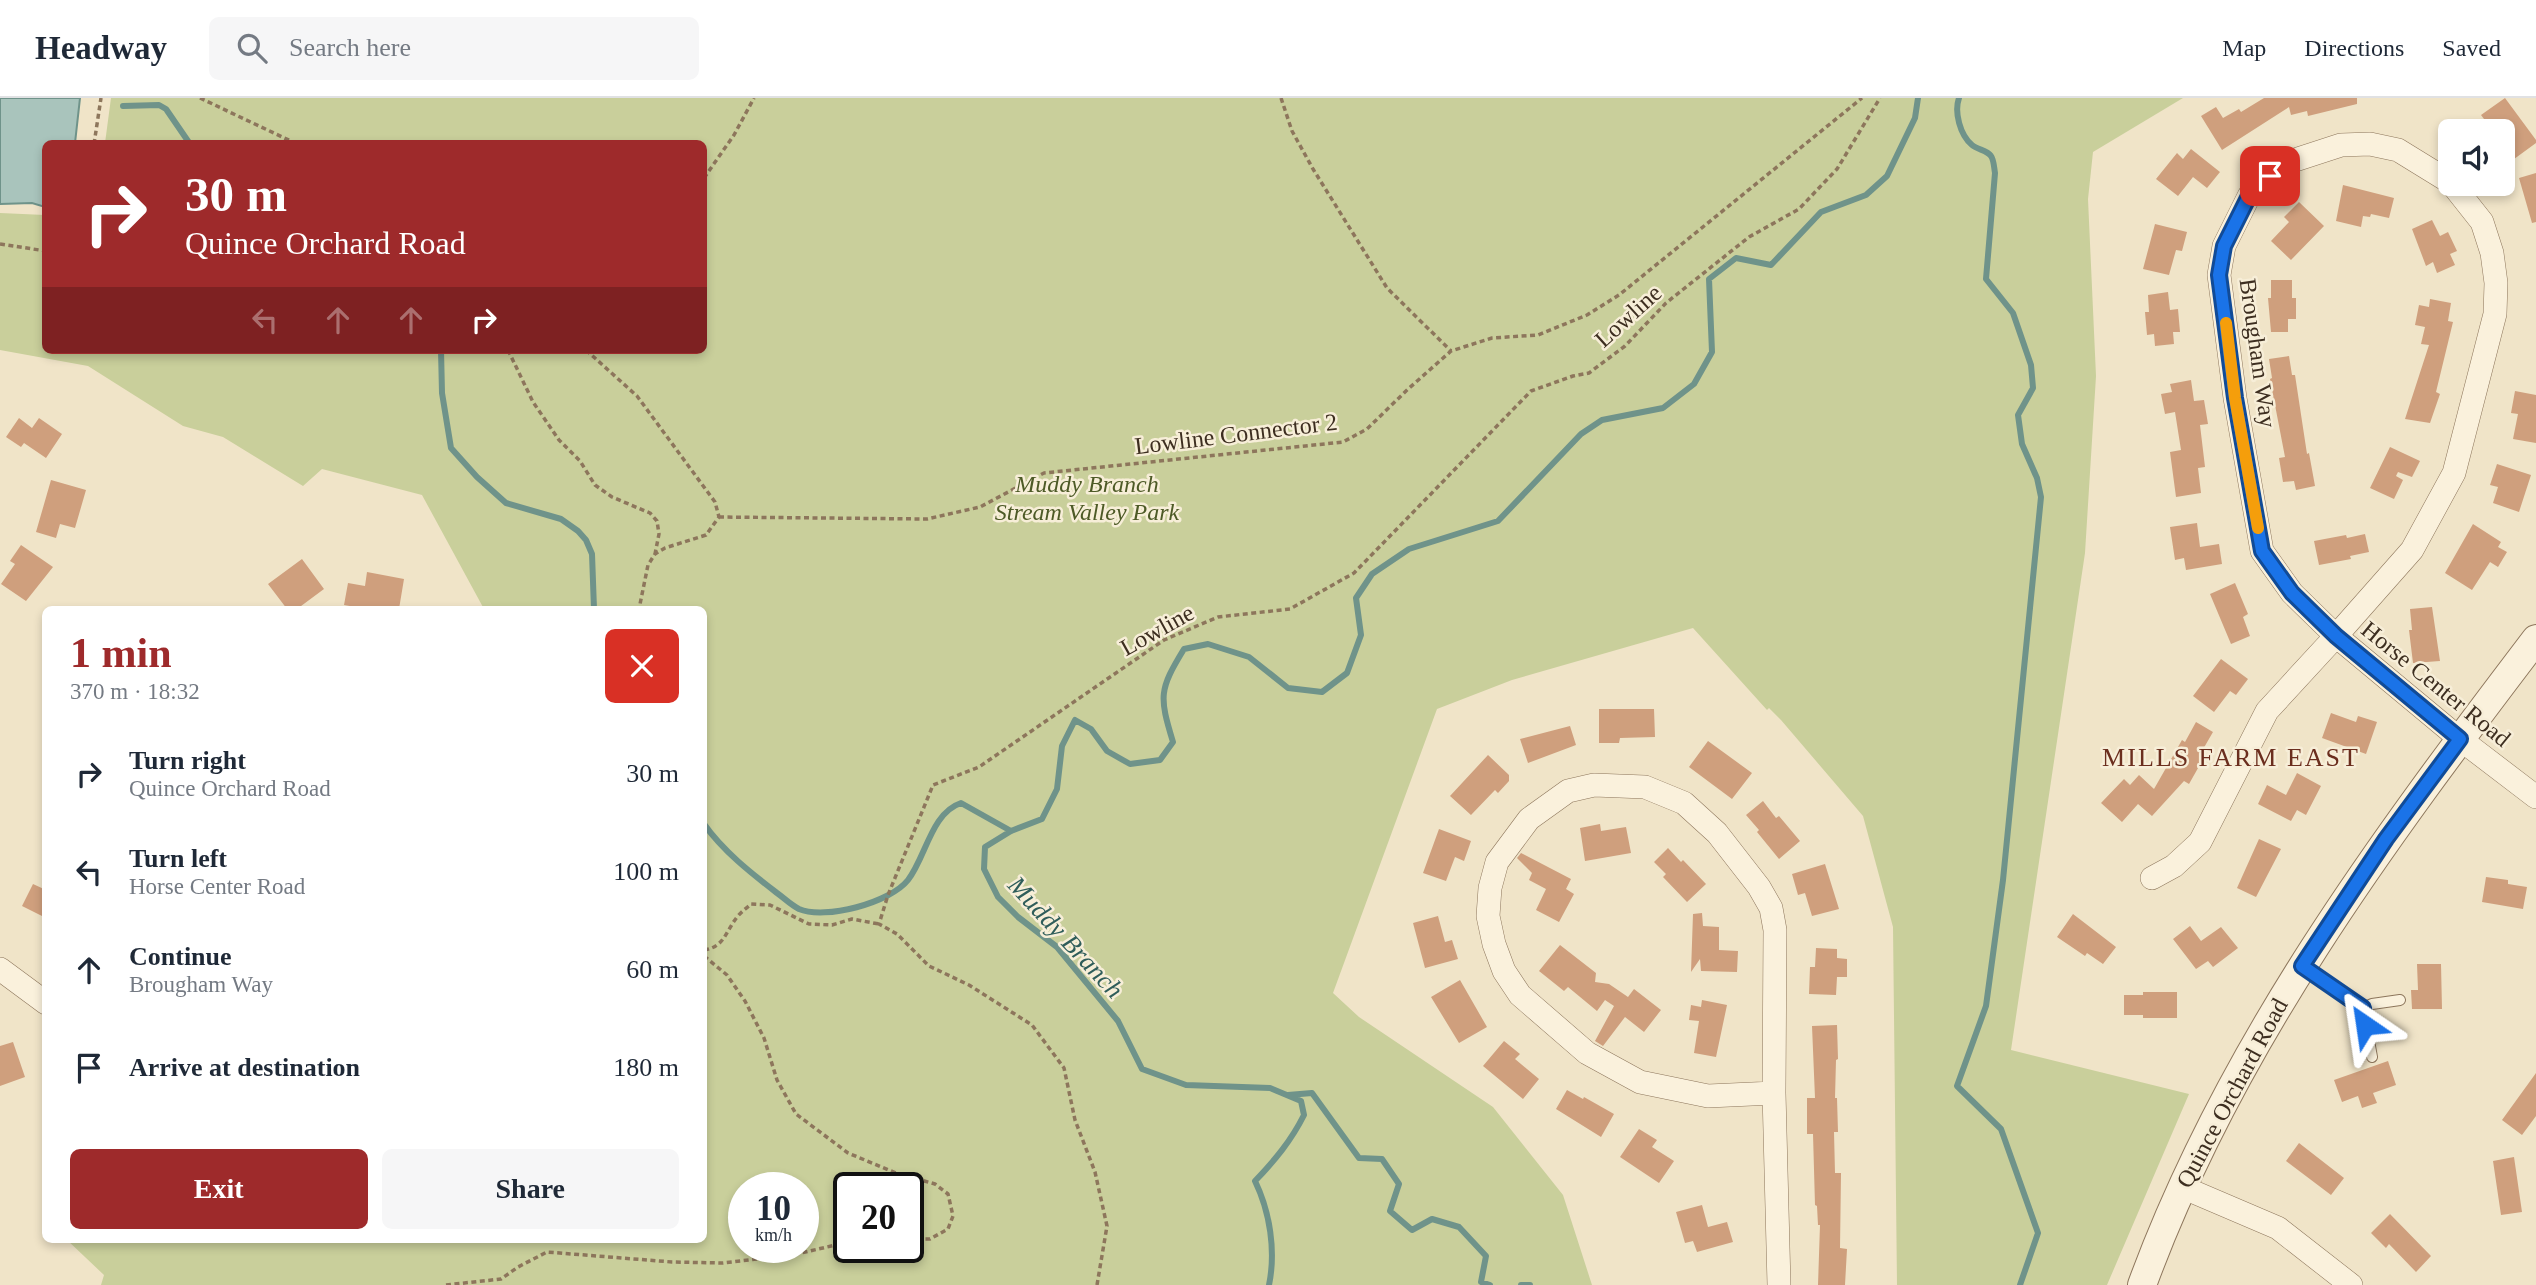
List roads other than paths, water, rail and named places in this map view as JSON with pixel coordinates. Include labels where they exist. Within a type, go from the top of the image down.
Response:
[{"type":"street","name":"Brougham Way","points":[[2336,636],[2292,593],[2262,551],[2235,398],[2219,275],[2224,246],[2249,196],[2270,176],[2295,160],[2341,145],[2370,144],[2398,150],[2438,175]]},
{"type":"street","name":"Brougham Way","points":[[2151,878],[2174,866],[2200,842],[2267,711],[2412,551],[2454,473],[2495,314],[2496,283],[2492,253],[2482,222],[2461,196]]},
{"type":"street","name":"Horse Center Road","points":[[2336,636],[2460,739],[2536,797]]},
{"type":"street","name":"Quince Orchard Road","points":[[2143,1285],[2182,1186],[2249,1054],[2302,966],[2386,839],[2536,639]]},
{"type":"street","points":[[1774,1093],[1708,1096],[1640,1082],[1587,1053],[1521,995],[1504,971],[1488,916],[1490,888],[1497,862],[1529,819],[1568,791],[1594,785],[1645,787],[1684,803],[1717,833],[1759,887],[1771,908],[1775,930],[1774,1093],[1779,1285]]},
{"type":"street","points":[[0,969],[42,1000]]},
{"type":"street","points":[[2182,1186],[2278,1228],[2351,1285]]},
{"type":"lane","points":[[2302,966],[2363,1008],[2372,1057]]},
{"type":"lane","points":[[2363,1008],[2400,1000]]},
{"type":"water","points":[[0,98],[80,98],[75,140],[42,140],[42,206],[32,203],[0,204]]},
{"type":"waterway","name":"Muddy Branch","points":[[1269,1285],[1272,1245],[1264,1206],[1255,1181],[1282,1150],[1299,1124],[1304,1115],[1301,1101],[1270,1088],[1186,1085],[1142,1069],[1118,1021],[1057,947],[1018,917],[998,897],[984,869],[985,847],[1011,831],[1042,819],[1057,789],[1062,746],[1075,720],[1091,729],[1107,751],[1130,764],[1160,760],[1173,742],[1165,714],[1166,684],[1184,649],[1208,644],[1249,657],[1288,688],[1322,692],[1347,673],[1361,635],[1356,598],[1372,574],[1409,549],[1498,521],[1581,434],[1602,420],[1663,408],[1694,384],[1712,352],[1709,279],[1736,258],[1771,265],[1821,212],[1866,195],[1887,176],[1915,118],[1918,98]]},
{"type":"waterway","points":[[1959,98],[1958,116],[1964,135],[1972,145],[1989,154],[1993,162],[1995,173],[1986,279],[2013,313],[2031,365],[2033,388],[2018,415],[2022,444],[2037,478],[2041,497],[2003,880],[1986,1006],[1957,1086],[2001,1129],[2038,1233],[2020,1285]]},
{"type":"waterway","points":[[123,106],[159,105],[166,109],[187,140]]},
{"type":"waterway","points":[[441,354],[442,393],[451,448],[477,477],[506,503],[561,519],[578,531],[586,540],[592,554],[594,606]]},
{"type":"waterway","points":[[707,828],[757,878],[799,909],[810,912],[840,911],[856,907],[887,896],[899,888],[908,880],[943,816],[961,803],[1011,831]]},
{"type":"waterway","points":[[1288,1095],[1312,1093],[1359,1158],[1382,1159],[1399,1184],[1390,1211],[1412,1230],[1432,1219],[1459,1227],[1486,1256],[1481,1282],[1490,1285]]},
{"type":"waterway","points":[[1521,1285],[1530,1285]]},
{"type":"district","name":"MILLS FARM EAST","points":[[2231,757]]},
{"type":"park label","name":"Muddy Branch Stream Valley Park","points":[[1087,498]]}]
